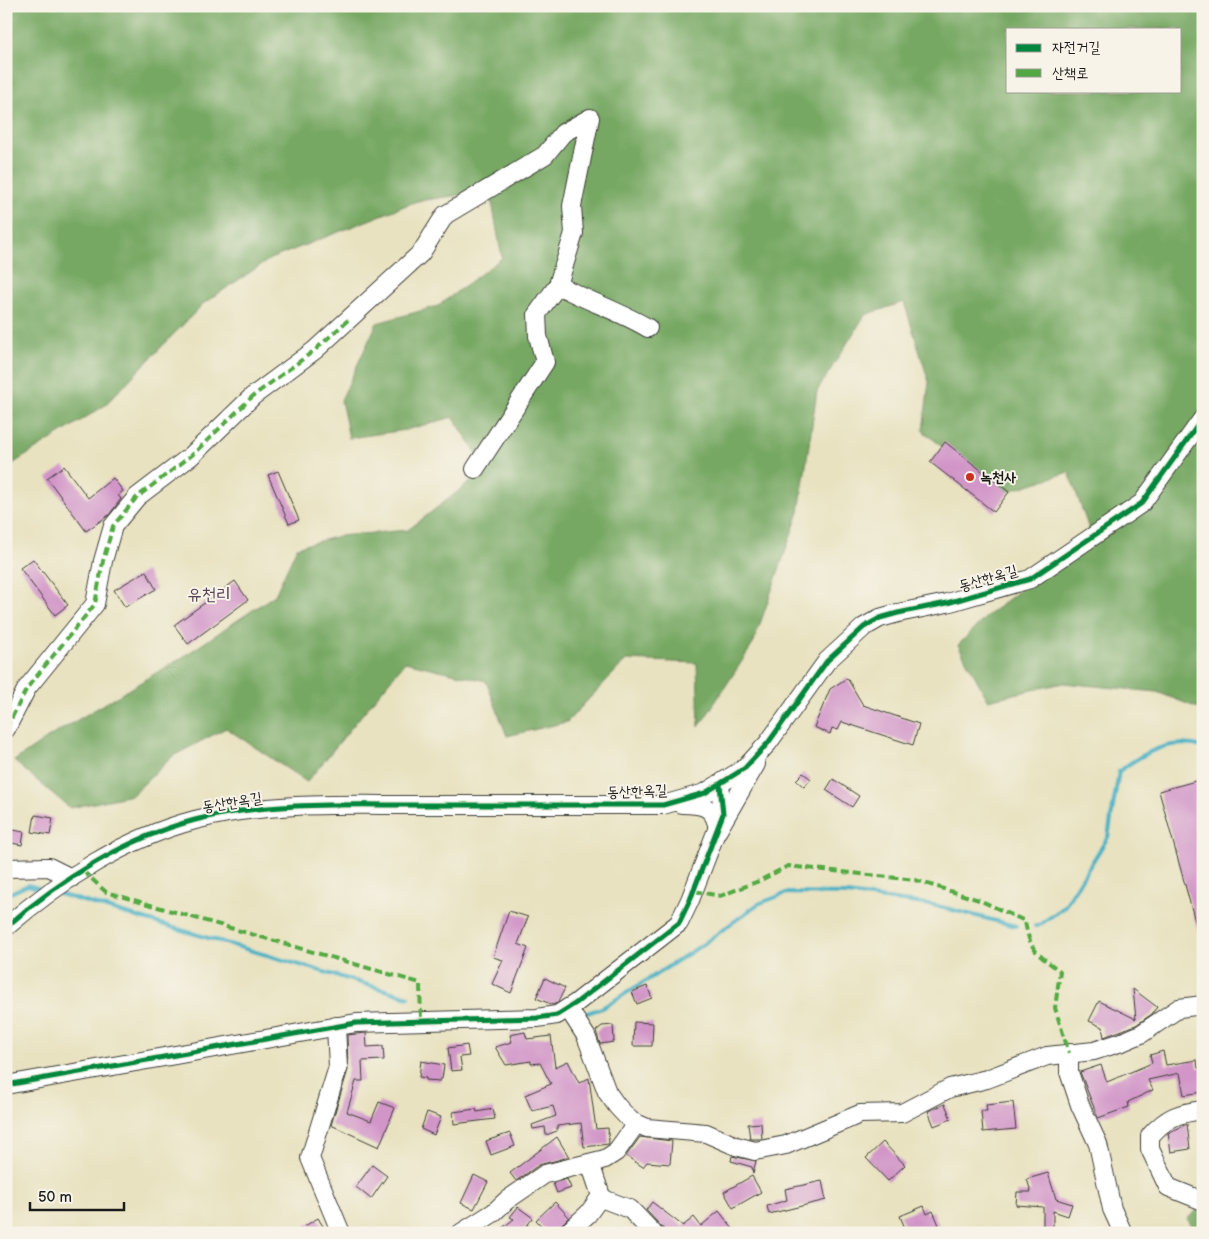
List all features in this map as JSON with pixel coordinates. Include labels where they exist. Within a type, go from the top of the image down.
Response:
[{"type":"street","points":[[6,728],[27,688],[95,604],[103,561],[113,526],[137,497],[191,456],[253,396],[315,350],[348,320],[421,253],[445,215],[545,155],[563,133],[590,118],[572,206],[574,233],[558,285],[537,314],[538,336],[545,362],[475,469]]},
{"type":"street","points":[[558,285],[584,300],[619,311],[648,328]]},
{"type":"street","name":"동산한옥길","points":[[6,927],[44,897],[111,854],[166,830],[195,820],[236,811],[291,806],[346,805],[663,805],[695,797],[720,785],[745,768],[761,752],[827,660],[864,627],[880,618],[947,603],[1030,579],[1142,503],[1203,418]]},
{"type":"street","points":[[718,830],[753,772],[761,752]]},
{"type":"street","points":[[6,1085],[336,1026],[382,1021],[548,1018],[557,1015],[647,950],[679,924],[723,814],[720,785]]},
{"type":"street","points":[[663,805],[696,804],[706,807],[714,814],[718,830]]},
{"type":"street","points":[[6,868],[49,867],[66,882]]},
{"type":"street","points":[[568,1008],[586,1036],[608,1092],[622,1113],[636,1124],[647,1128],[706,1133],[745,1149],[764,1150],[792,1143],[853,1116],[869,1112],[902,1113],[950,1088],[987,1079],[1047,1056],[1094,1051],[1122,1042],[1141,1034],[1179,1008],[1203,1005]]},
{"type":"street","points":[[336,1026],[338,1066],[310,1158],[341,1233]]},
{"type":"street","points":[[1069,1053],[1069,1072],[1080,1105],[1098,1144],[1112,1209],[1123,1233]]},
{"type":"street","points":[[1203,1110],[1180,1112],[1161,1124],[1150,1136],[1150,1149],[1168,1187],[1203,1202]]},
{"type":"street","points":[[461,1233],[493,1213],[507,1200],[544,1174],[605,1159],[616,1152],[636,1124]]},
{"type":"street","points":[[590,1163],[601,1196],[606,1200],[630,1209],[653,1233]]},
{"type":"street","points":[[567,1233],[588,1214],[601,1196]]},
{"type":"green space","points":[[6,6],[1203,6],[1203,710],[1157,692],[1063,683],[988,700],[958,645],[987,616],[1091,535],[1069,472],[1000,494],[923,431],[929,382],[904,302],[865,315],[817,391],[799,512],[753,644],[699,727],[697,663],[626,660],[567,722],[507,736],[486,681],[405,662],[307,782],[226,728],[173,756],[132,795],[70,808],[14,761],[49,737],[183,657],[275,595],[297,547],[339,536],[408,530],[487,469],[453,417],[406,430],[349,438],[341,400],[377,323],[438,306],[502,258],[490,191],[417,201],[270,259],[204,303],[104,406],[6,468]]},
{"type":"green space","points":[[1203,1205],[1203,1233],[1197,1233],[1187,1219]]},
{"type":"building","name":"녹천사","points":[[945,442],[1009,492],[994,512],[930,462]]},
{"type":"building","points":[[64,466],[88,498],[113,478],[123,491],[118,495],[121,499],[109,515],[86,531],[47,478]]},
{"type":"building","points":[[278,471],[299,520],[289,524],[268,475]]},
{"type":"building","points":[[33,559],[68,605],[55,615],[20,568]]},
{"type":"building","points":[[146,571],[156,589],[125,607],[114,590]]},
{"type":"building","points":[[235,581],[248,600],[188,644],[174,625]]},
{"type":"building","points":[[847,678],[863,705],[919,724],[913,745],[842,722],[838,730],[832,728],[830,734],[814,727],[830,689]]},
{"type":"building","points":[[803,773],[811,779],[804,787],[796,780]]},
{"type":"building","points":[[833,779],[859,796],[852,807],[826,790]]},
{"type":"building","points":[[1203,779],[1203,939],[1200,939],[1159,791]]},
{"type":"building","points":[[35,815],[53,818],[50,835],[32,832]]},
{"type":"building","points":[[8,829],[24,832],[22,845],[6,842]]},
{"type":"building","points":[[509,911],[528,917],[518,944],[528,948],[511,993],[492,984],[503,960],[493,957]]},
{"type":"building","points":[[545,978],[565,988],[558,1002],[553,1005],[536,998]]},
{"type":"building","points":[[647,986],[652,998],[637,1004],[632,992]]},
{"type":"building","points":[[1133,989],[1157,1007],[1152,1014],[1136,1025],[1104,1037],[1102,1027],[1089,1021],[1099,1001],[1136,1019]]},
{"type":"building","points":[[634,1022],[653,1023],[652,1046],[633,1046]]},
{"type":"building","points":[[613,1025],[614,1042],[600,1044],[596,1031],[602,1026]]},
{"type":"building","points":[[525,1032],[527,1039],[551,1036],[555,1067],[568,1061],[579,1083],[589,1078],[596,1129],[608,1128],[609,1144],[584,1147],[581,1123],[557,1126],[557,1131],[546,1135],[545,1127],[533,1129],[532,1125],[556,1116],[553,1106],[532,1111],[525,1095],[551,1084],[540,1063],[531,1064],[531,1061],[506,1065],[495,1047],[512,1042],[510,1035]]},
{"type":"building","points":[[366,1033],[367,1047],[383,1046],[384,1060],[362,1061],[363,1081],[356,1081],[347,1112],[371,1121],[379,1102],[395,1108],[379,1147],[331,1125],[348,1070],[347,1035]]},
{"type":"building","points":[[467,1045],[469,1056],[460,1057],[462,1070],[451,1071],[448,1048]]},
{"type":"building","points":[[1163,1051],[1166,1065],[1197,1060],[1198,1068],[1203,1067],[1203,1092],[1184,1095],[1180,1073],[1148,1080],[1153,1090],[1128,1102],[1129,1107],[1098,1118],[1080,1072],[1101,1065],[1107,1082],[1152,1063],[1150,1055]]},
{"type":"building","points":[[421,1061],[444,1065],[442,1079],[440,1081],[426,1080],[426,1078],[419,1077]]},
{"type":"building","points":[[1013,1102],[1016,1129],[983,1132],[981,1111],[987,1111],[986,1105]]},
{"type":"building","points":[[945,1104],[951,1119],[934,1126],[928,1111]]},
{"type":"building","points":[[476,1109],[477,1112],[493,1109],[495,1119],[454,1124],[453,1112]]},
{"type":"building","points":[[427,1112],[441,1117],[434,1135],[421,1129]]},
{"type":"building","points":[[761,1123],[762,1139],[750,1139],[748,1124]]},
{"type":"building","points":[[1187,1124],[1190,1149],[1171,1152],[1168,1133]]},
{"type":"building","points":[[510,1133],[515,1146],[491,1155],[486,1141]]},
{"type":"building","points":[[557,1137],[569,1157],[539,1165],[516,1181],[510,1173]]},
{"type":"building","points":[[640,1137],[672,1141],[670,1164],[647,1162],[643,1167],[626,1156]]},
{"type":"building","points":[[883,1142],[905,1165],[888,1181],[866,1158]]},
{"type":"building","points":[[732,1156],[756,1161],[753,1173],[752,1167],[731,1161]]},
{"type":"building","points":[[372,1165],[387,1176],[371,1199],[356,1187]]},
{"type":"building","points":[[1048,1173],[1056,1199],[1072,1204],[1068,1216],[1053,1211],[1053,1233],[1043,1233],[1043,1207],[1016,1205],[1017,1192],[1031,1192],[1027,1179]]},
{"type":"building","points":[[474,1175],[488,1182],[474,1209],[461,1203]]},
{"type":"building","points":[[752,1176],[761,1192],[733,1208],[724,1192]]},
{"type":"building","points":[[567,1179],[571,1188],[557,1193],[553,1183]]},
{"type":"building","points":[[822,1181],[826,1200],[769,1214],[767,1206],[787,1200],[785,1189]]},
{"type":"building","points":[[555,1202],[569,1217],[560,1226],[557,1233],[548,1233],[536,1220]]},
{"type":"building","points":[[652,1202],[683,1226],[694,1217],[701,1226],[719,1211],[736,1233],[667,1233],[646,1210]]},
{"type":"building","points":[[924,1206],[927,1214],[933,1211],[939,1225],[919,1233],[907,1233],[900,1216]]},
{"type":"building","points":[[518,1207],[533,1218],[521,1233],[496,1233],[514,1219],[510,1217]]},
{"type":"building","points":[[318,1218],[327,1233],[309,1233],[305,1226]]},
{"type":"waterway","points":[[1035,926],[1038,926],[1064,907],[1108,837],[1119,771],[1138,758],[1158,749],[1180,744],[1203,747]]},
{"type":"waterway","points":[[6,895],[28,885],[45,890]]},
{"type":"waterway","points":[[584,1014],[602,1008],[649,979],[702,945],[758,904],[787,893],[847,894],[933,905],[1016,926]]},
{"type":"waterway","points":[[59,894],[409,997]]},
{"type":"marked path","points":[[6,729],[27,688],[95,604],[103,561],[113,526],[137,497],[191,456],[253,396],[315,350],[348,320]]},
{"type":"marked path","points":[[694,891],[720,896],[759,881],[788,866],[915,880],[979,900],[1025,921],[1029,939],[1035,950],[1060,971],[1055,1008],[1069,1053]]},
{"type":"marked path","points":[[83,871],[106,892],[420,983],[421,1020]]},
{"type":"cycle path","points":[[6,927],[71,877],[119,849],[169,828],[221,814],[275,807],[329,805],[663,805],[705,793],[745,768],[768,743],[827,661],[864,627],[880,618],[947,603],[1030,579],[1142,503],[1203,418]]},
{"type":"cycle path","points":[[6,1085],[356,1023],[537,1018],[557,1015],[576,1003],[679,923],[690,900],[723,814],[720,785]]},
{"type":"place","name":"녹천사","points":[[970,477]]},
{"type":"district","name":"유천리","points":[[209,594]]}]
